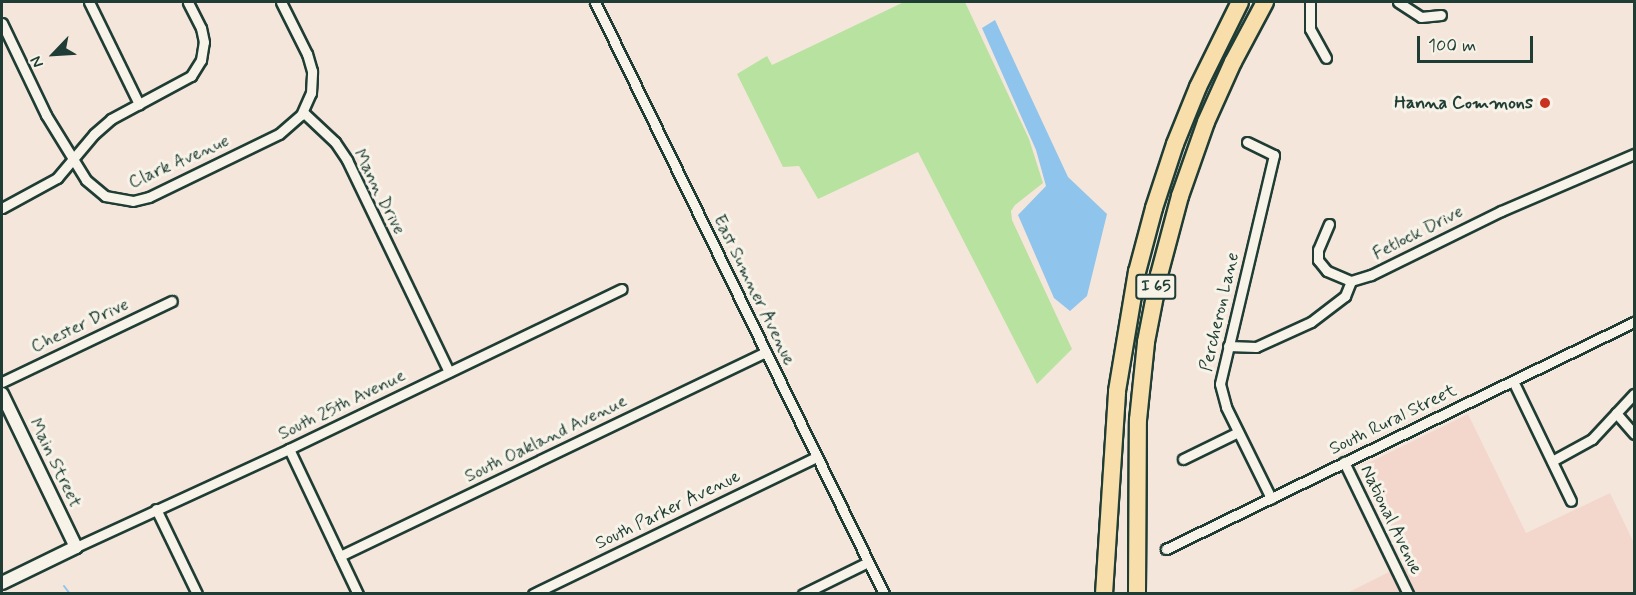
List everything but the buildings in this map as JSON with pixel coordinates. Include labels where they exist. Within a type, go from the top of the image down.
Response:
[{"type":"highway","name":"I 65","points":[[1112,594],[1110,511],[1113,436],[1122,356],[1149,225],[1172,152],[1198,87],[1240,2]]},
{"type":"highway","name":"I 65","points":[[1140,594],[1136,444],[1142,375],[1153,302],[1168,234],[1206,122],[1233,62],[1265,2]]},
{"type":"highway","points":[[1104,594],[1110,511]]},
{"type":"street","points":[[90,2],[139,104]]},
{"type":"street","points":[[2,208],[48,185],[74,160],[105,124],[191,76],[201,60],[204,46],[201,28],[188,2]]},
{"type":"street","points":[[281,2],[307,54],[312,71],[311,93],[303,112]]},
{"type":"street","name":"East Sumner Avenue","points":[[595,2],[884,594]]},
{"type":"street","points":[[1310,2],[1310,29],[1326,58]]},
{"type":"street","points":[[1398,2],[1421,17],[1441,15]]},
{"type":"street","name":"Clark Avenue","points":[[2,23],[46,115],[86,180],[99,192],[119,201],[138,200],[279,134],[303,112]]},
{"type":"street","name":"Mann Drive","points":[[303,112],[327,134],[347,160],[449,372]]},
{"type":"street","name":"Percheron Lane","points":[[1247,142],[1274,155],[1220,384],[1226,407],[1272,498]]},
{"type":"street","name":"Fetlock Drive","points":[[1351,281],[1371,275],[1495,213],[1635,154]]},
{"type":"street","points":[[1228,346],[1256,347],[1311,322],[1345,296],[1351,281],[1327,271],[1318,260],[1317,250],[1329,224]]},
{"type":"street","name":"South 25th Avenue","points":[[76,547],[289,449],[621,289]]},
{"type":"street","name":"Chester Drive","points":[[2,382],[172,301]]},
{"type":"street","name":"South Rural Street","points":[[1166,549],[1635,322]]},
{"type":"street","name":"South Oakland Avenue","points":[[340,556],[766,352]]},
{"type":"street","points":[[1513,381],[1571,501]]},
{"type":"street","name":"Main Street","points":[[2,394],[76,547]]},
{"type":"street","points":[[1552,461],[1587,443],[1635,394]]},
{"type":"street","points":[[1616,413],[1635,434]]},
{"type":"street","points":[[1183,459],[1238,432]]},
{"type":"street","points":[[289,449],[358,594]]},
{"type":"street","name":"South Parker Avenue","points":[[533,594],[817,457]]},
{"type":"street","name":"National Avenue","points":[[1344,462],[1408,594]]},
{"type":"street","points":[[156,509],[197,594]]},
{"type":"street","points":[[2,583],[76,547]]},
{"type":"street","points":[[803,594],[868,562]]},
{"type":"shaded area","points":[[1468,414],[1526,533],[1610,493],[1634,543],[1634,593],[1345,594],[1409,562],[1362,466]]},
{"type":"green space","points":[[904,2],[965,2],[1029,139],[1043,183],[1015,205],[1011,211],[1012,220],[1072,349],[1037,384],[918,152],[818,199],[799,166],[783,167],[737,74],[767,56],[772,65]]},
{"type":"water","points":[[995,20],[1068,177],[1107,214],[1087,296],[1070,311],[1054,298],[1018,215],[1046,186],[1036,150],[982,28]]},
{"type":"waterway","points":[[64,586],[70,594]]},
{"type":"place","name":"Hanna Commons","points":[[1545,103]]}]
